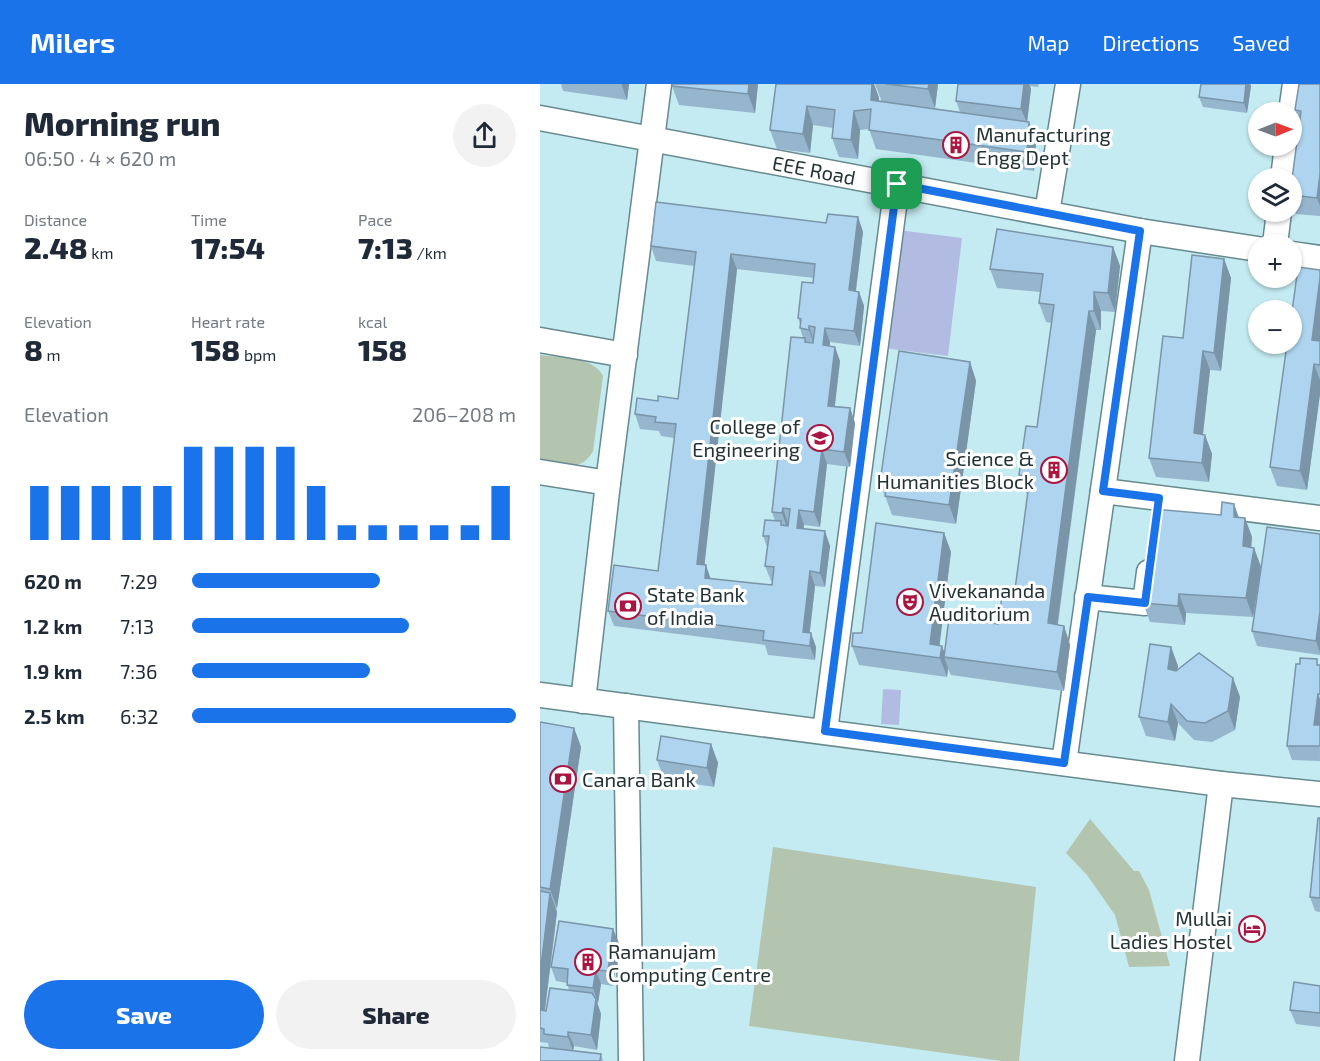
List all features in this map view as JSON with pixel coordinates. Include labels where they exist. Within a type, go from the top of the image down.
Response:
[{"type":"lane","points":[[584,701],[608,483],[659,84]]},
{"type":"lane","points":[[1047,213],[1068,84]]},
{"type":"lane","points":[[1292,102],[1295,84]]},
{"type":"lane","name":"EEE Road","points":[[540,118],[1140,231],[1248,247]]},
{"type":"lane","points":[[825,731],[897,184]]},
{"type":"lane","points":[[1064,763],[1140,231]]},
{"type":"lane","points":[[1302,255],[1320,258]]},
{"type":"lane","points":[[540,340],[625,355]]},
{"type":"lane","points":[[540,472],[608,483]]},
{"type":"lane","points":[[1103,491],[1156,522],[1320,518]]},
{"type":"lane","points":[[1088,597],[1145,603],[1156,522]]},
{"type":"lane","points":[[540,695],[1221,784],[1320,794]]},
{"type":"lane","points":[[626,706],[631,1061]]},
{"type":"lane","points":[[1187,1061],[1221,784]]},
{"type":"green space","points":[[540,355],[584,361],[598,369],[603,376],[593,451],[588,458],[577,465],[540,461]]},
{"type":"green space","points":[[1090,819],[1134,871],[1139,871],[1149,890],[1170,966],[1129,967],[1115,915],[1087,875],[1066,853]]},
{"type":"green space","points":[[773,847],[1036,887],[1019,1061],[1002,1061],[749,1026]]},
{"type":"water","points":[[898,230],[962,238],[948,356],[883,348]]},
{"type":"water","points":[[883,689],[901,690],[899,725],[881,724]]},
{"type":"building","points":[[672,84],[749,84],[748,94],[672,86]]},
{"type":"building","points":[[776,84],[872,84],[871,100],[1029,122],[1027,152],[869,130],[871,109],[854,111],[851,140],[832,138],[835,110],[807,106],[803,134],[770,130]]},
{"type":"building","points":[[886,84],[929,84],[928,89]]},
{"type":"building","points":[[958,84],[1024,84],[1021,109],[956,101]]},
{"type":"building","points":[[1201,84],[1246,84],[1244,103],[1199,97]]},
{"type":"building","points":[[1299,84],[1320,84],[1320,174],[1317,198],[1302,196],[1302,168],[1293,168],[1295,156],[1302,156],[1302,102],[1296,102]]},
{"type":"building","name":"College of Engineering","points":[[656,202],[826,223],[828,214],[858,217],[849,290],[859,292],[854,331],[825,328],[823,345],[835,347],[828,406],[850,408],[844,452],[822,449],[814,512],[799,510],[797,528],[825,531],[820,573],[810,571],[803,632],[811,633],[810,646],[763,640],[764,631],[608,611],[614,565],[658,571],[676,424],[655,422],[656,417],[635,414],[637,398],[658,401],[658,396],[678,399],[696,252],[651,246]],"holes":[[[731,254],[815,264],[813,283],[802,282],[798,318],[801,319],[800,328],[809,330],[809,326],[815,327],[813,343],[805,342],[805,338],[791,337],[772,512],[782,513],[783,508],[790,509],[788,526],[781,525],[781,521],[765,520],[763,536],[769,536],[765,566],[774,567],[772,585],[705,578],[706,565],[697,564]]]},
{"type":"building","name":"Science & Humanities Block","points":[[997,229],[1113,247],[1108,293],[1094,292],[1094,311],[1089,311],[1048,623],[1064,626],[1057,672],[944,657],[949,618],[998,624],[1002,596],[1014,597],[1030,476],[1019,475],[1026,426],[1037,427],[1054,305],[1039,303],[1043,274],[990,269]]},
{"type":"building","points":[[1192,255],[1224,259],[1214,353],[1203,351],[1194,433],[1205,435],[1202,463],[1149,458],[1163,336],[1183,338]]},
{"type":"building","points":[[1302,268],[1320,270],[1312,340],[1320,341],[1320,365],[1314,364],[1300,471],[1270,467],[1286,354],[1302,354],[1302,300],[1294,300],[1295,288],[1302,288]]},
{"type":"building","points":[[899,351],[970,362],[949,505],[885,496],[887,483],[880,482]]},
{"type":"building","points":[[1222,502],[1234,504],[1234,517],[1245,518],[1243,546],[1254,548],[1246,598],[1179,594],[1178,606],[1143,603],[1154,509],[1221,515]]},
{"type":"building","name":"Vivekananda Auditorium","points":[[876,523],[944,533],[930,644],[942,646],[940,658],[852,646],[853,633],[862,633]]},
{"type":"building","points":[[1267,527],[1320,534],[1320,611],[1316,641],[1252,631]]},
{"type":"building","points":[[1150,644],[1171,647],[1168,669],[1176,671],[1199,653],[1233,678],[1228,711],[1205,723],[1187,721],[1171,704],[1168,722],[1139,717]]},
{"type":"building","points":[[1300,658],[1317,659],[1317,665],[1320,665],[1320,694],[1318,694],[1314,725],[1320,725],[1320,746],[1287,746],[1296,664],[1300,664]]},
{"type":"building","points":[[540,722],[574,728],[550,889],[540,887]]},
{"type":"building","points":[[661,736],[711,744],[707,768],[657,760]]},
{"type":"building","points":[[1318,818],[1320,818],[1320,898],[1310,897]]},
{"type":"building","points":[[540,891],[550,893],[540,974]]},
{"type":"building","name":"Ramanujam Computing Centre","points":[[559,921],[613,929],[608,971],[596,970],[593,988],[567,985],[568,969],[551,967]]},
{"type":"building","points":[[1294,982],[1320,986],[1320,1013],[1290,1010]]},
{"type":"building","points":[[550,988],[592,993],[596,999],[591,1035],[568,1032],[568,1037],[544,1034],[544,1029],[540,1028],[540,1010],[546,1011]]},
{"type":"building","points":[[540,1047],[601,1054],[600,1061],[540,1061]]},
{"type":"place","name":"Manufacturing Engg Dept","points":[[956,145]]},
{"type":"place","name":"College of Engineering","points":[[820,438]]},
{"type":"place","name":"Science & Humanities Block","points":[[1054,470]]},
{"type":"place","name":"Vivekananda Auditorium","points":[[910,602]]},
{"type":"place","name":"State Bank of India","points":[[628,606]]},
{"type":"place","name":"Canara Bank","points":[[563,779]]},
{"type":"place","name":"Mullai Ladies Hostel","points":[[1252,929]]},
{"type":"place","name":"Ramanujam Computing Centre","points":[[588,962]]},
{"type":"route","points":[[897,184],[1140,231],[1103,491],[1159,498],[1145,603],[1088,597],[1064,763],[825,731],[897,184]]}]
